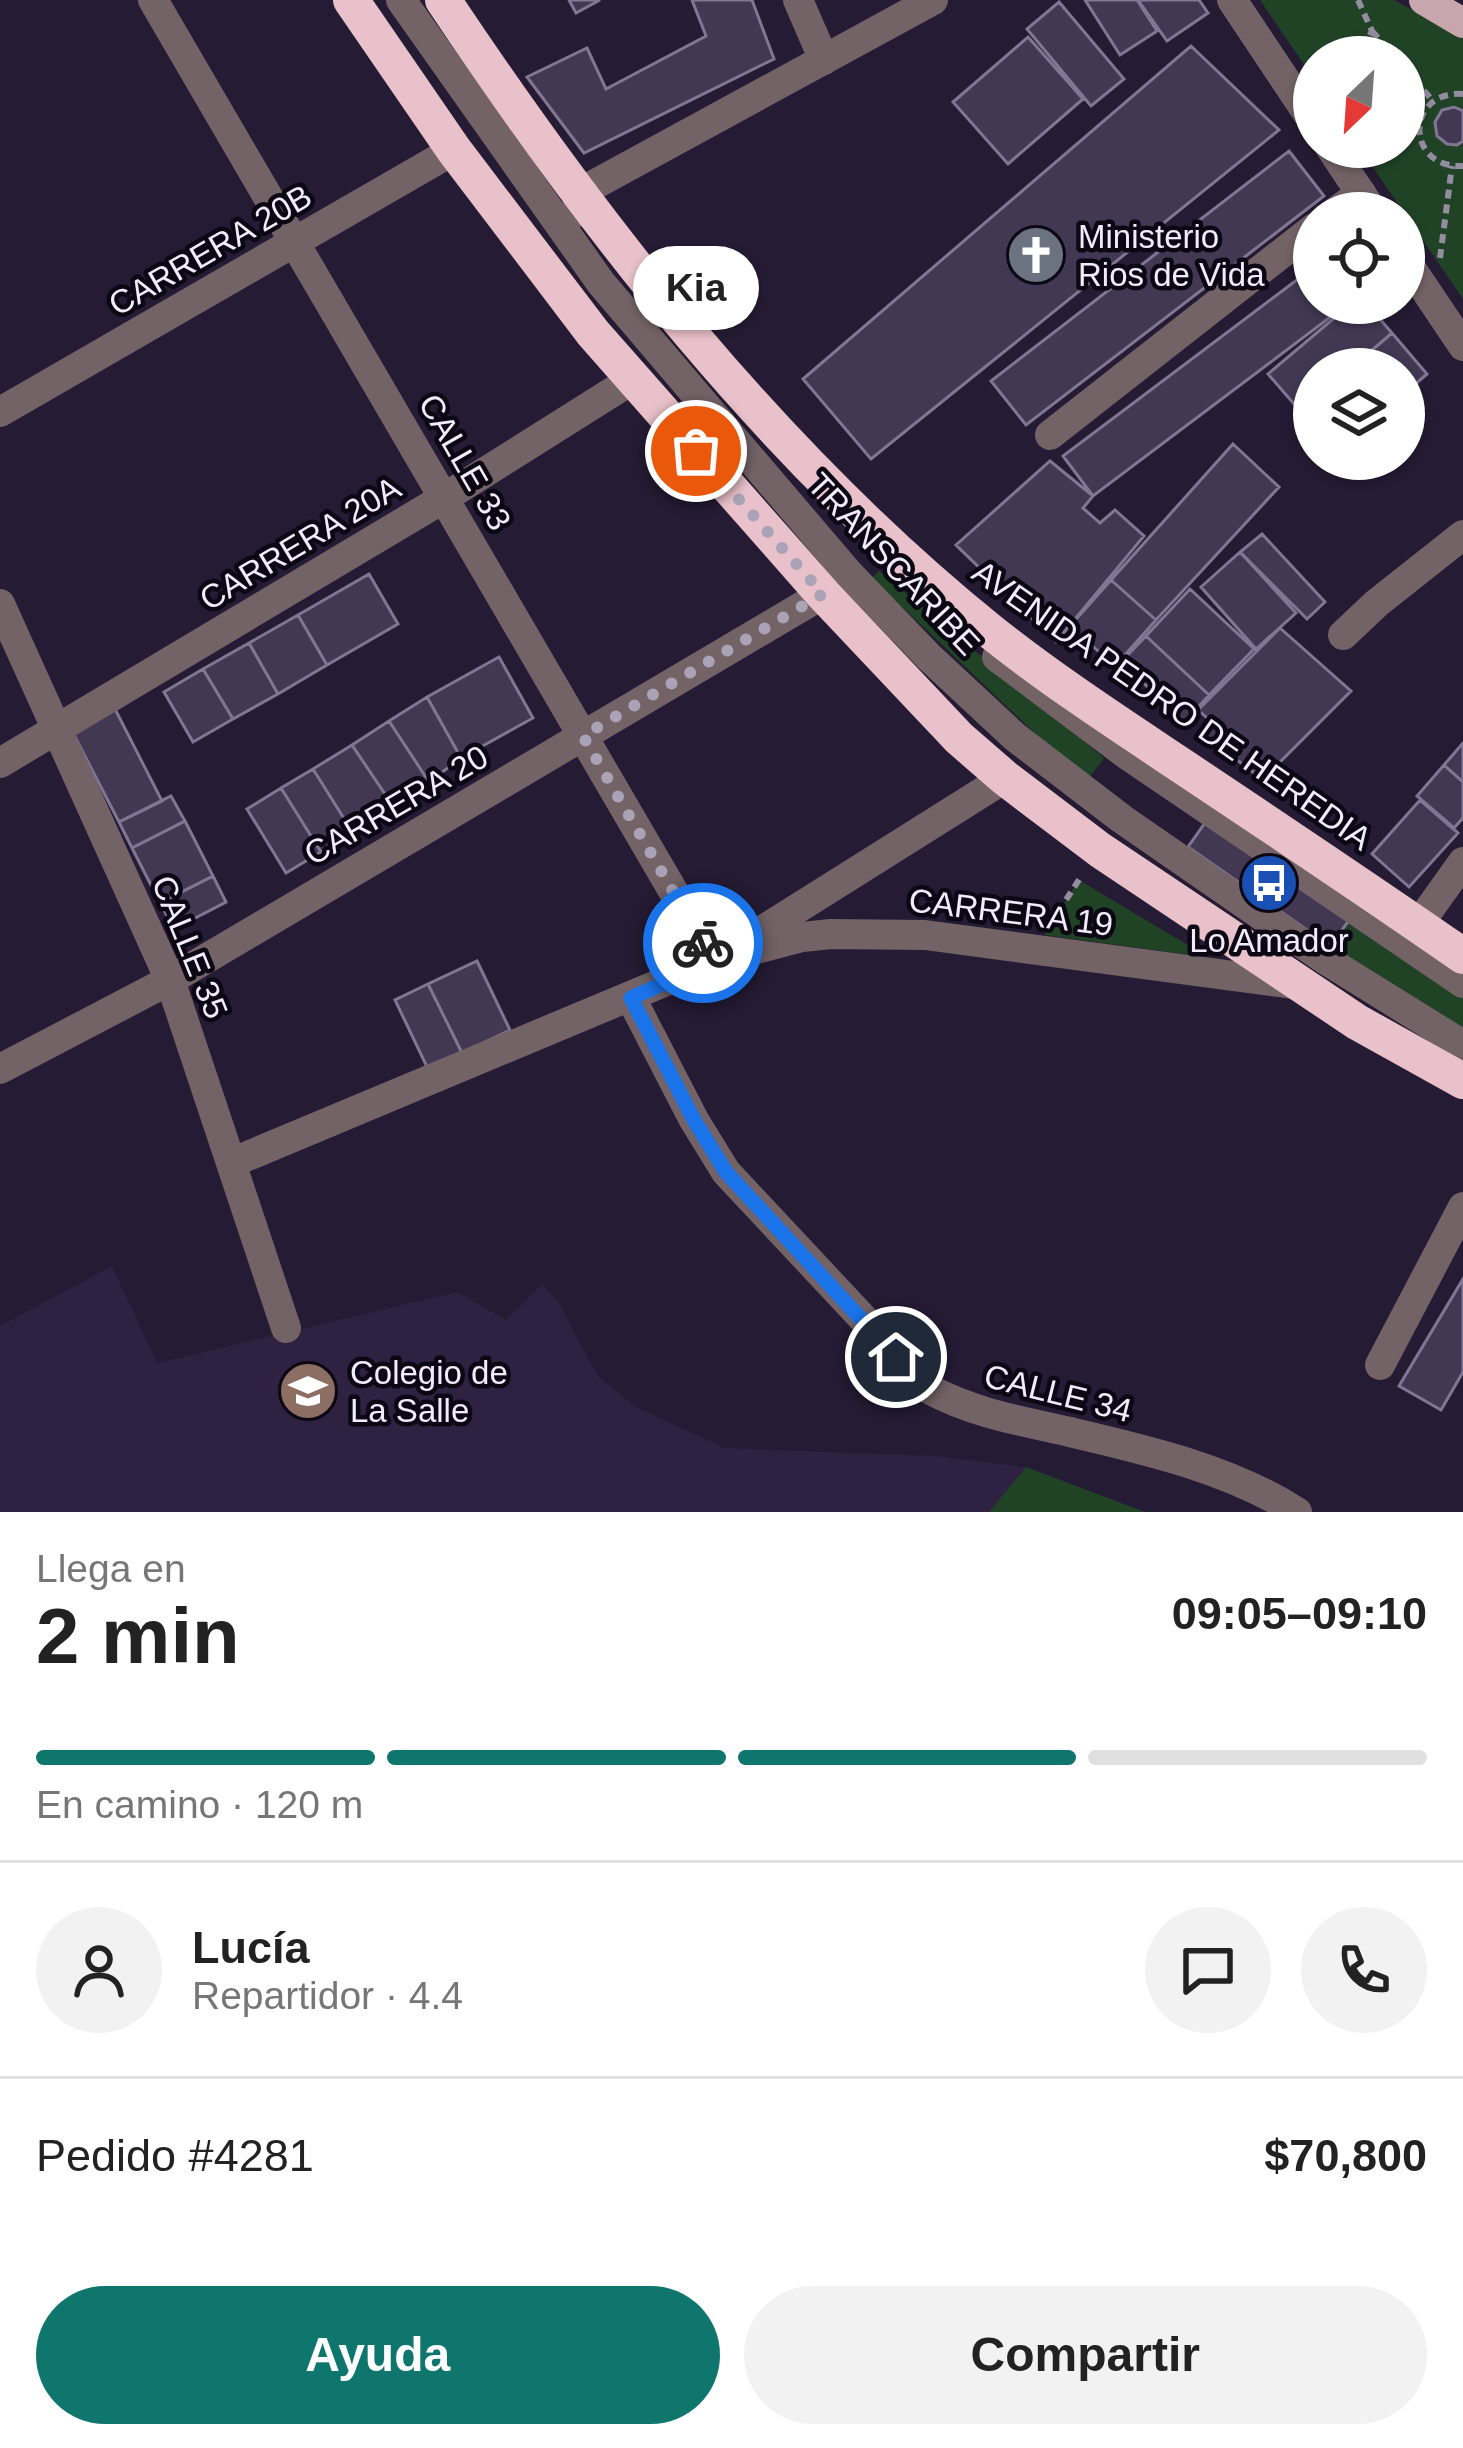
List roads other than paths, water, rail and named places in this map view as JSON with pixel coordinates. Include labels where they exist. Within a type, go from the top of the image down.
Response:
[{"type":"highway","points":[[351,0],[454,150],[568,302],[823,594],[959,738],[1100,850],[1301,985],[1463,1081]]},
{"type":"highway","name":"AVENIDA PEDRO DE HEREDIA","points":[[443,0],[577,220],[860,518],[1028,660],[1463,956]]},
{"type":"main road","points":[[1424,0],[1463,23]]},
{"type":"street","name":"CALLE 33","points":[[153,0],[714,961]]},
{"type":"street","name":"TRANSCARIBE","points":[[401,0],[577,220],[650,343],[849,574],[971,698],[1122,820],[1323,958],[1463,1045]]},
{"type":"street","name":"TRANSCARIBE","points":[[425,0],[604,261],[808,489],[947,617],[1039,692],[1463,983]]},
{"type":"street","points":[[798,0],[824,60]]},
{"type":"street","points":[[568,302],[577,220],[824,60],[933,0]]},
{"type":"street","points":[[1232,0],[1293,92]]},
{"type":"street","name":"CARRERA 20B","points":[[0,412],[454,150]]},
{"type":"street","points":[[1050,435],[1293,244]]},
{"type":"street","points":[[1425,289],[1463,346]]},
{"type":"street","name":"CARRERA 20A","points":[[0,763],[444,498],[633,379]]},
{"type":"street","points":[[1343,635],[1463,535]]},
{"type":"street","name":"CARRERA 20","points":[[0,1069],[170,980],[823,594]]},
{"type":"street","name":"CALLE 35","points":[[0,604],[170,980],[286,1328]]},
{"type":"street","name":"CARRERA 19","points":[[231,1163],[714,961],[1005,778]]},
{"type":"street","points":[[1418,925],[1463,862]]},
{"type":"street","name":"CARRERA 19","points":[[714,961],[802,937],[925,935],[1301,985]]},
{"type":"street","name":"CALLE 34","points":[[631,998],[726,1172],[929,1389],[961,1406],[1172,1458],[1254,1487],[1297,1512]]},
{"type":"street","points":[[1380,1365],[1463,1207]]},
{"type":"place","name":"Ministerio Rios de Vida","points":[[1036,255]]},
{"type":"place","name":"Kia","points":[[696,451]]},
{"type":"place","name":"Lo Amador","points":[[1269,883]]},
{"type":"place","name":"Colegio de La Salle","points":[[308,1391]]}]
